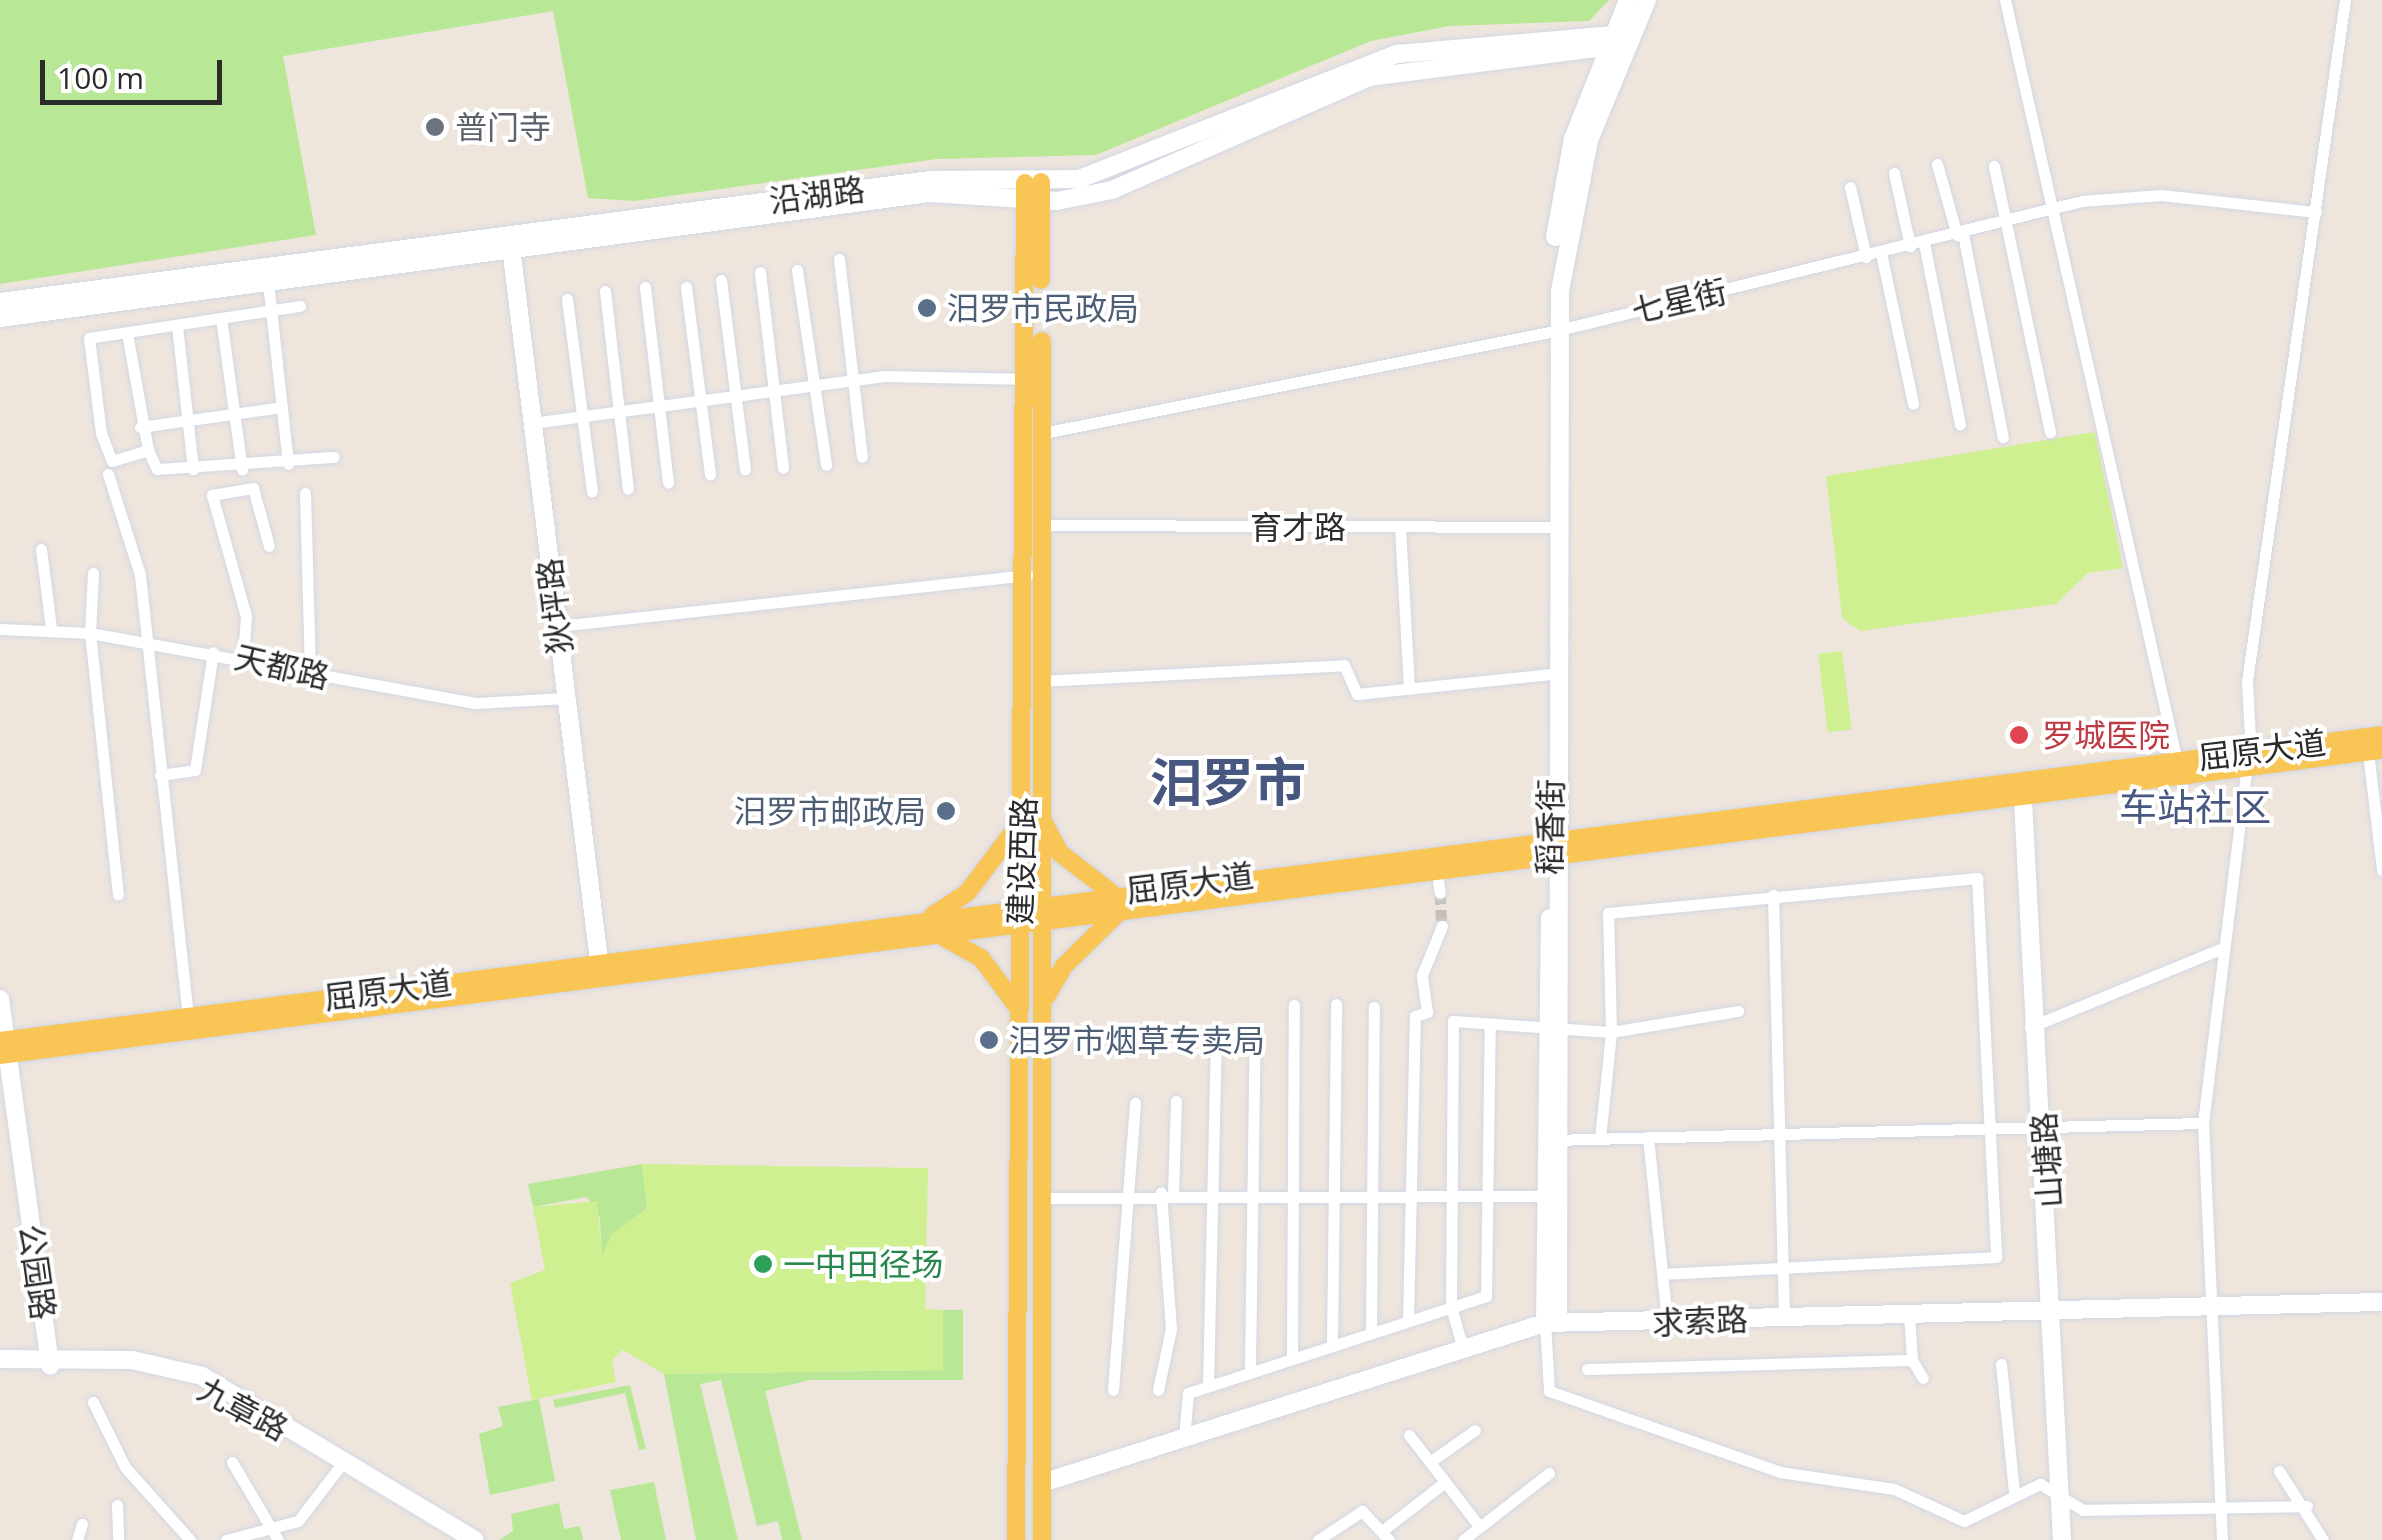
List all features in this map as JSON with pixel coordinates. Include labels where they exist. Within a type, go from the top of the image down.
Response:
[{"type":"main road","name":"建设西路","points":[[1016,1540],[1019,821],[1033,192]]},
{"type":"main road","name":"建设西路","points":[[1033,192],[1043,434],[1041,911],[1046,998],[1042,1540]]},
{"type":"main road","name":"屈原大道","points":[[3,1048],[188,1016],[935,935],[1020,915],[1119,899],[2243,760],[2382,735]]},
{"type":"main road","name":"屈原大道","points":[[2243,760],[2375,751]]},
{"type":"main road","points":[[1043,820],[1060,853],[1119,899],[1064,966],[1046,998]]},
{"type":"main road","points":[[920,922],[967,894],[1019,821]]},
{"type":"main road","name":"屈原大道","points":[[1119,899],[1436,868],[1555,845]]},
{"type":"main road","name":"屈原大道","points":[[3,1048],[601,971],[920,922],[1020,915]]},
{"type":"main road","points":[[935,935],[988,964],[1020,1015]]},
{"type":"street","points":[[1559,330],[1564,239],[1628,0]]},
{"type":"street","points":[[1555,845],[1560,180],[1590,94],[1616,44],[1647,0]]},
{"type":"street","points":[[2005,0],[2179,768]]},
{"type":"street","points":[[2222,1540],[2206,1306],[2203,1123],[2243,760],[2345,0]]},
{"type":"street","name":"沿湖路","points":[[0,318],[268,282],[930,180],[1033,192],[1113,181],[1370,77],[1477,57],[1578,56],[1616,44]]},
{"type":"street","name":"沿湖路","points":[[1113,181],[1397,54],[1616,44]]},
{"type":"street","points":[[1578,56],[1590,94]]},
{"type":"street","points":[[1938,164],[1960,234],[2003,437]]},
{"type":"street","points":[[1994,166],[2002,224],[2050,432]]},
{"type":"street","points":[[1894,173],[1910,246]]},
{"type":"street","points":[[1850,187],[1866,257]]},
{"type":"street","name":"七星街","points":[[1043,434],[1559,330],[2051,213],[2161,195],[2316,212]]},
{"type":"street","name":"沿湖路","points":[[0,302],[510,242]]},
{"type":"street","name":"狄坪路","points":[[510,242],[601,971]]},
{"type":"street","points":[[1924,243],[1960,424]]},
{"type":"street","points":[[1881,253],[1913,404]]},
{"type":"street","points":[[839,259],[862,457]]},
{"type":"street","points":[[797,270],[826,465]]},
{"type":"street","points":[[760,272],[783,468]]},
{"type":"street","points":[[721,280],[745,469]]},
{"type":"street","points":[[268,282],[288,464]]},
{"type":"street","points":[[645,287],[668,482]]},
{"type":"street","points":[[686,288],[710,474]]},
{"type":"street","points":[[606,291],[628,490]]},
{"type":"street","points":[[567,299],[592,490]]},
{"type":"street","points":[[148,450],[112,461],[101,433],[89,338],[300,306]]},
{"type":"street","points":[[221,318],[242,470]]},
{"type":"street","points":[[177,326],[192,470]]},
{"type":"street","name":"稻香街","points":[[1552,1322],[1546,1196],[1554,1140],[1552,674],[1559,330]]},
{"type":"street","points":[[128,333],[140,427],[157,469],[242,470],[334,457]]},
{"type":"street","points":[[532,423],[854,380],[1030,379]]},
{"type":"street","points":[[140,427],[282,406]]},
{"type":"street","points":[[108,474],[140,575],[144,642],[188,1016]]},
{"type":"street","points":[[243,656],[246,616],[212,496],[253,488],[269,546]]},
{"type":"street","points":[[305,493],[310,672]]},
{"type":"street","name":"育才路","points":[[1043,525],[1553,527]]},
{"type":"street","points":[[1400,528],[1408,688]]},
{"type":"street","points":[[40,550],[51,628]]},
{"type":"street","points":[[93,574],[90,632],[118,895]]},
{"type":"street","points":[[558,626],[1027,575]]},
{"type":"street","name":"天都路","points":[[0,628],[90,632],[243,656],[478,703],[565,698]]},
{"type":"street","points":[[160,775],[195,770],[213,652]]},
{"type":"street","points":[[1040,681],[1344,665],[1357,694],[1552,674]]},
{"type":"street","points":[[2375,751],[2382,870]]},
{"type":"street","name":"山塘路","points":[[2017,789],[2062,1540]]},
{"type":"street","points":[[1436,868],[1440,893]]},
{"type":"street","points":[[1600,1139],[1611,1032],[1608,913],[1973,874],[1990,1130],[1994,1260],[1666,1274]]},
{"type":"street","points":[[1773,896],[1784,1318]]},
{"type":"street","points":[[1408,1320],[1415,1016],[1427,1012],[1422,976],[1442,926]]},
{"type":"street","points":[[2033,1025],[2220,949]]},
{"type":"street","name":"公园路","points":[[0,999],[3,1048],[50,1363]]},
{"type":"street","points":[[1332,1344],[1336,1004]]},
{"type":"street","points":[[1292,1355],[1294,1006]]},
{"type":"street","points":[[1372,1332],[1374,1007]]},
{"type":"street","points":[[1463,1348],[1451,1307],[1454,1021],[1555,1025],[1611,1032],[1738,1011]]},
{"type":"street","points":[[1184,1438],[1188,1392],[1250,1368],[1486,1296],[1490,1024]]},
{"type":"street","points":[[1250,1368],[1255,1029]]},
{"type":"street","points":[[1208,1386],[1216,1032]]},
{"type":"street","points":[[1158,1390],[1170,1328],[1167,1192],[1176,1101]]},
{"type":"street","points":[[1113,1390],[1134,1103]]},
{"type":"street","points":[[2203,1123],[1554,1140],[1549,1391],[1780,1472],[1894,1489],[1964,1521],[2014,1491],[2040,1484],[2057,1500],[2221,1508],[2308,1506]]},
{"type":"street","points":[[1648,1137],[1666,1274],[1667,1322]]},
{"type":"street","points":[[1043,1198],[1126,1192],[1546,1196]]},
{"type":"street","name":"求索路","points":[[1042,1483],[1552,1322],[2382,1302]]},
{"type":"street","points":[[1909,1314],[1912,1360],[1923,1378]]},
{"type":"street","points":[[0,1359],[50,1363],[132,1360],[202,1376],[476,1540]]},
{"type":"street","points":[[1587,1369],[1912,1360]]},
{"type":"street","name":"九章路","points":[[0,1367],[50,1363],[132,1368],[203,1384],[458,1540]]},
{"type":"street","points":[[2001,1364],[2014,1491]]},
{"type":"street","points":[[93,1402],[125,1467],[190,1540]]},
{"type":"street","points":[[1430,1462],[1475,1430]]},
{"type":"street","points":[[1409,1435],[1480,1526]]},
{"type":"street","points":[[232,1462],[276,1536]]},
{"type":"street","points":[[226,1540],[276,1536],[318,1506],[341,1465]]},
{"type":"street","points":[[2278,1471],[2308,1506],[2323,1540]]},
{"type":"street","points":[[1462,1540],[1549,1473]]},
{"type":"street","points":[[1318,1540],[1362,1511],[1385,1535],[1445,1482]]},
{"type":"street","name":"山塘路","points":[[2052,1540],[2057,1500]]},
{"type":"street","points":[[117,1505],[117,1540]]},
{"type":"street","points":[[77,1540],[82,1524]]},
{"type":"green space","points":[[0,0],[1609,0],[1589,21],[1449,26],[1371,41],[1096,155],[937,159],[634,201],[588,198],[553,11],[283,56],[316,235],[0,284]]},
{"type":"green space","points":[[2095,432],[2123,568],[2088,573],[2056,604],[1860,631],[1842,618],[1826,476]]},
{"type":"green space","points":[[1842,651],[1852,729],[1828,732],[1818,654]]},
{"type":"green space","points":[[642,1164],[647,1207],[602,1257],[600,1218],[587,1197],[533,1207],[528,1184]]},
{"type":"green space","name":"一中田径场","points":[[642,1164],[928,1168],[925,1309],[943,1310],[943,1370],[664,1374],[623,1350],[612,1360],[616,1382],[532,1400],[510,1283],[545,1270],[533,1207],[597,1201],[602,1256],[611,1235],[647,1208]]},
{"type":"green space","points":[[943,1310],[963,1310],[963,1380],[810,1380],[765,1391],[802,1540],[782,1540],[778,1521],[757,1526],[721,1380],[700,1384],[738,1540],[696,1540],[664,1374],[942,1370]]},
{"type":"green space","points":[[630,1385],[646,1449],[639,1450],[625,1393],[555,1408],[553,1400]]},
{"type":"green space","points":[[539,1399],[555,1481],[490,1495],[479,1434],[503,1426],[498,1407]]},
{"type":"green space","points":[[654,1482],[666,1540],[621,1540],[610,1490]]},
{"type":"green space","points":[[559,1503],[564,1529],[580,1526],[583,1540],[499,1540],[513,1531],[511,1514]]},
{"type":"tunnel","points":[[1440,893],[1442,926]]},
{"type":"place","name":"普门寺","points":[[435,127]]},
{"type":"place","name":"汨罗市民政局","points":[[927,308]]},
{"type":"place","name":"罗城医院","points":[[2019,735]]},
{"type":"place","name":"汨罗市邮政局","points":[[946,811]]},
{"type":"place","name":"汨罗市烟草专卖局","points":[[989,1040]]},
{"type":"place","name":"一中田径场","points":[[763,1264]]},
{"type":"district","name":"汨罗市","points":[[1228,781]]},
{"type":"district","name":"车站社区","points":[[2195,807]]}]
